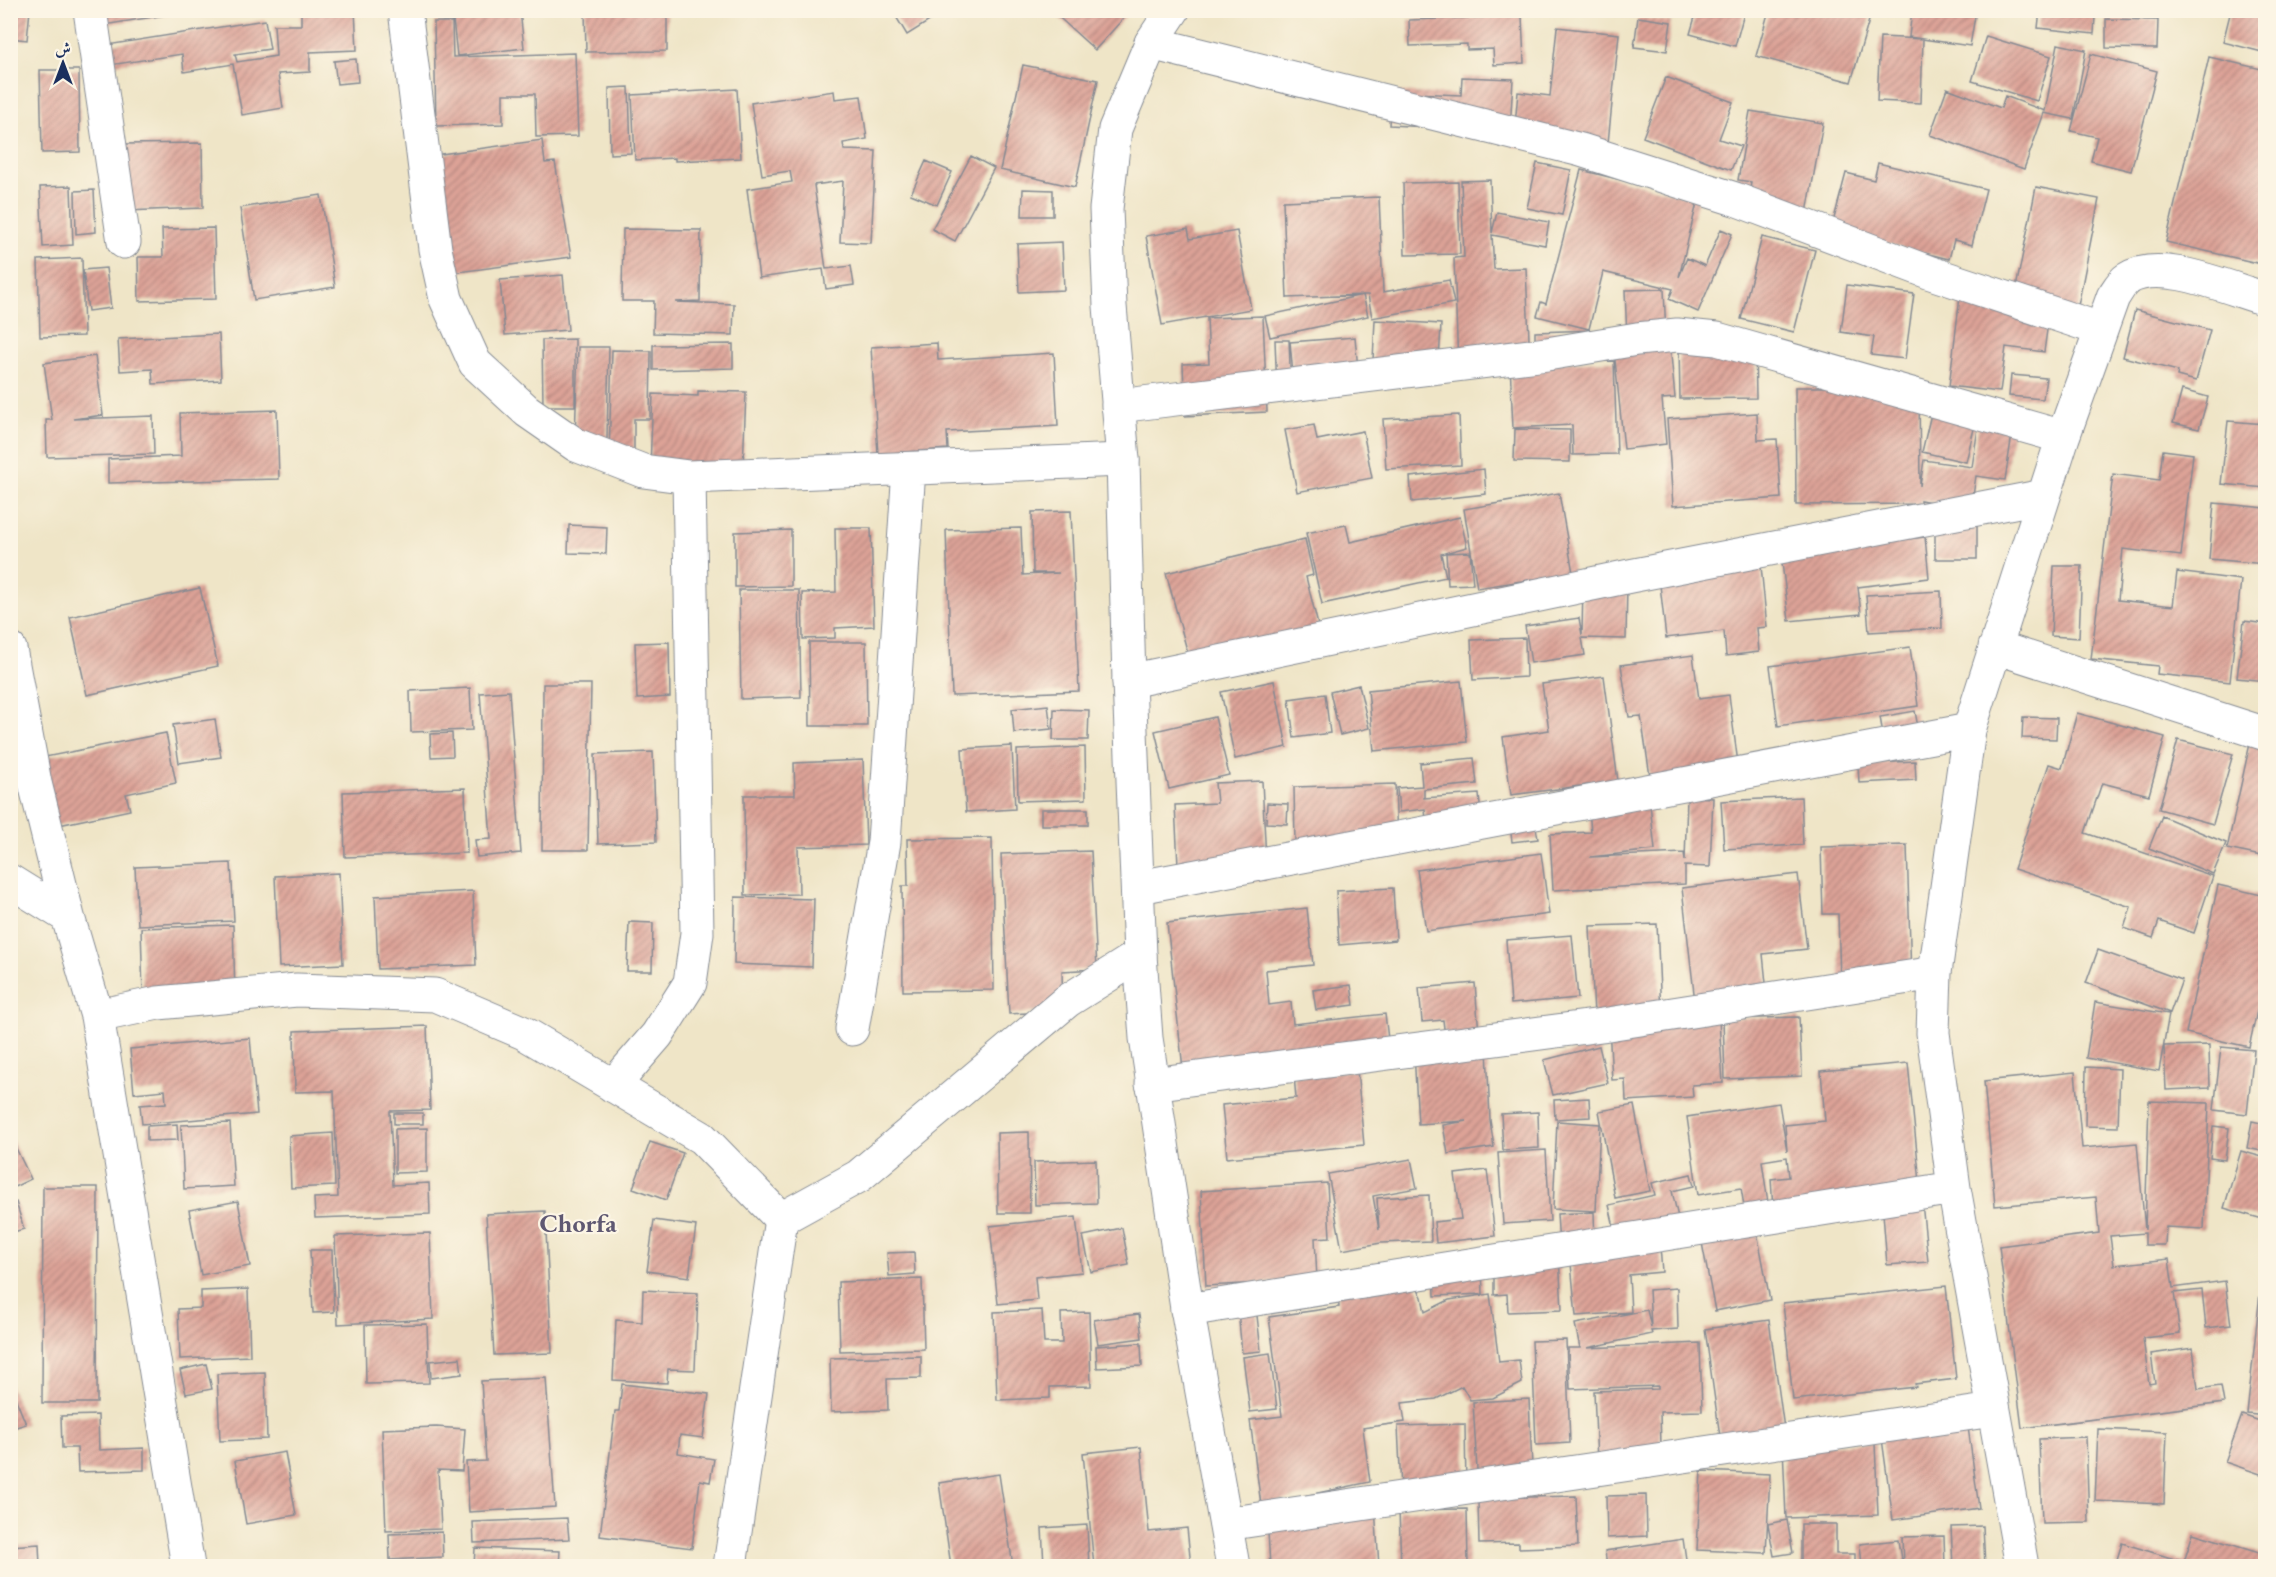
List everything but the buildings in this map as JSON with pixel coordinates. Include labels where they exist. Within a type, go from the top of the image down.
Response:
[{"type":"street","points":[[90,10],[124,242]]},
{"type":"street","points":[[405,10],[437,259],[446,299],[475,363],[527,411],[576,445],[643,471],[688,477],[1123,460]]},
{"type":"street","points":[[1173,10],[1151,43],[1115,129],[1106,209],[1123,460],[1140,955],[1152,1084],[1187,1310],[1233,1566]]},
{"type":"street","points":[[1151,43],[1581,150],[1735,199],[1931,273],[2100,329]]},
{"type":"street","points":[[2022,1566],[1954,1188],[1933,1034],[1935,973],[1969,730],[2063,437],[2113,297],[2126,279],[2150,270],[2177,273],[2265,300]]},
{"type":"street","points":[[1118,406],[1547,354],[1637,339],[1677,335],[1717,339],[2063,437]]},
{"type":"street","points":[[852,1029],[884,842],[909,469]]},
{"type":"street","points":[[613,1086],[657,1035],[690,983],[697,933],[688,477]]},
{"type":"street","points":[[1129,681],[1630,576],[2044,496]]},
{"type":"street","points":[[1995,647],[2265,734]]},
{"type":"street","points":[[10,649],[35,783],[68,917],[97,1016],[188,1566]]},
{"type":"street","points":[[1139,887],[1969,730]]},
{"type":"street","points":[[10,881],[68,917]]},
{"type":"street","points":[[781,1219],[859,1176],[1067,1001],[1140,955]]},
{"type":"street","points":[[1152,1084],[1602,1025],[1935,973]]},
{"type":"street","points":[[97,1016],[158,1003],[297,990],[435,995],[524,1033],[702,1138],[781,1219]]},
{"type":"street","points":[[1187,1310],[1954,1188]]},
{"type":"street","points":[[730,1566],[781,1219]]},
{"type":"street","points":[[1226,1524],[1993,1410]]},
{"type":"district","name":"Chorfa","points":[[578,1223]]}]
